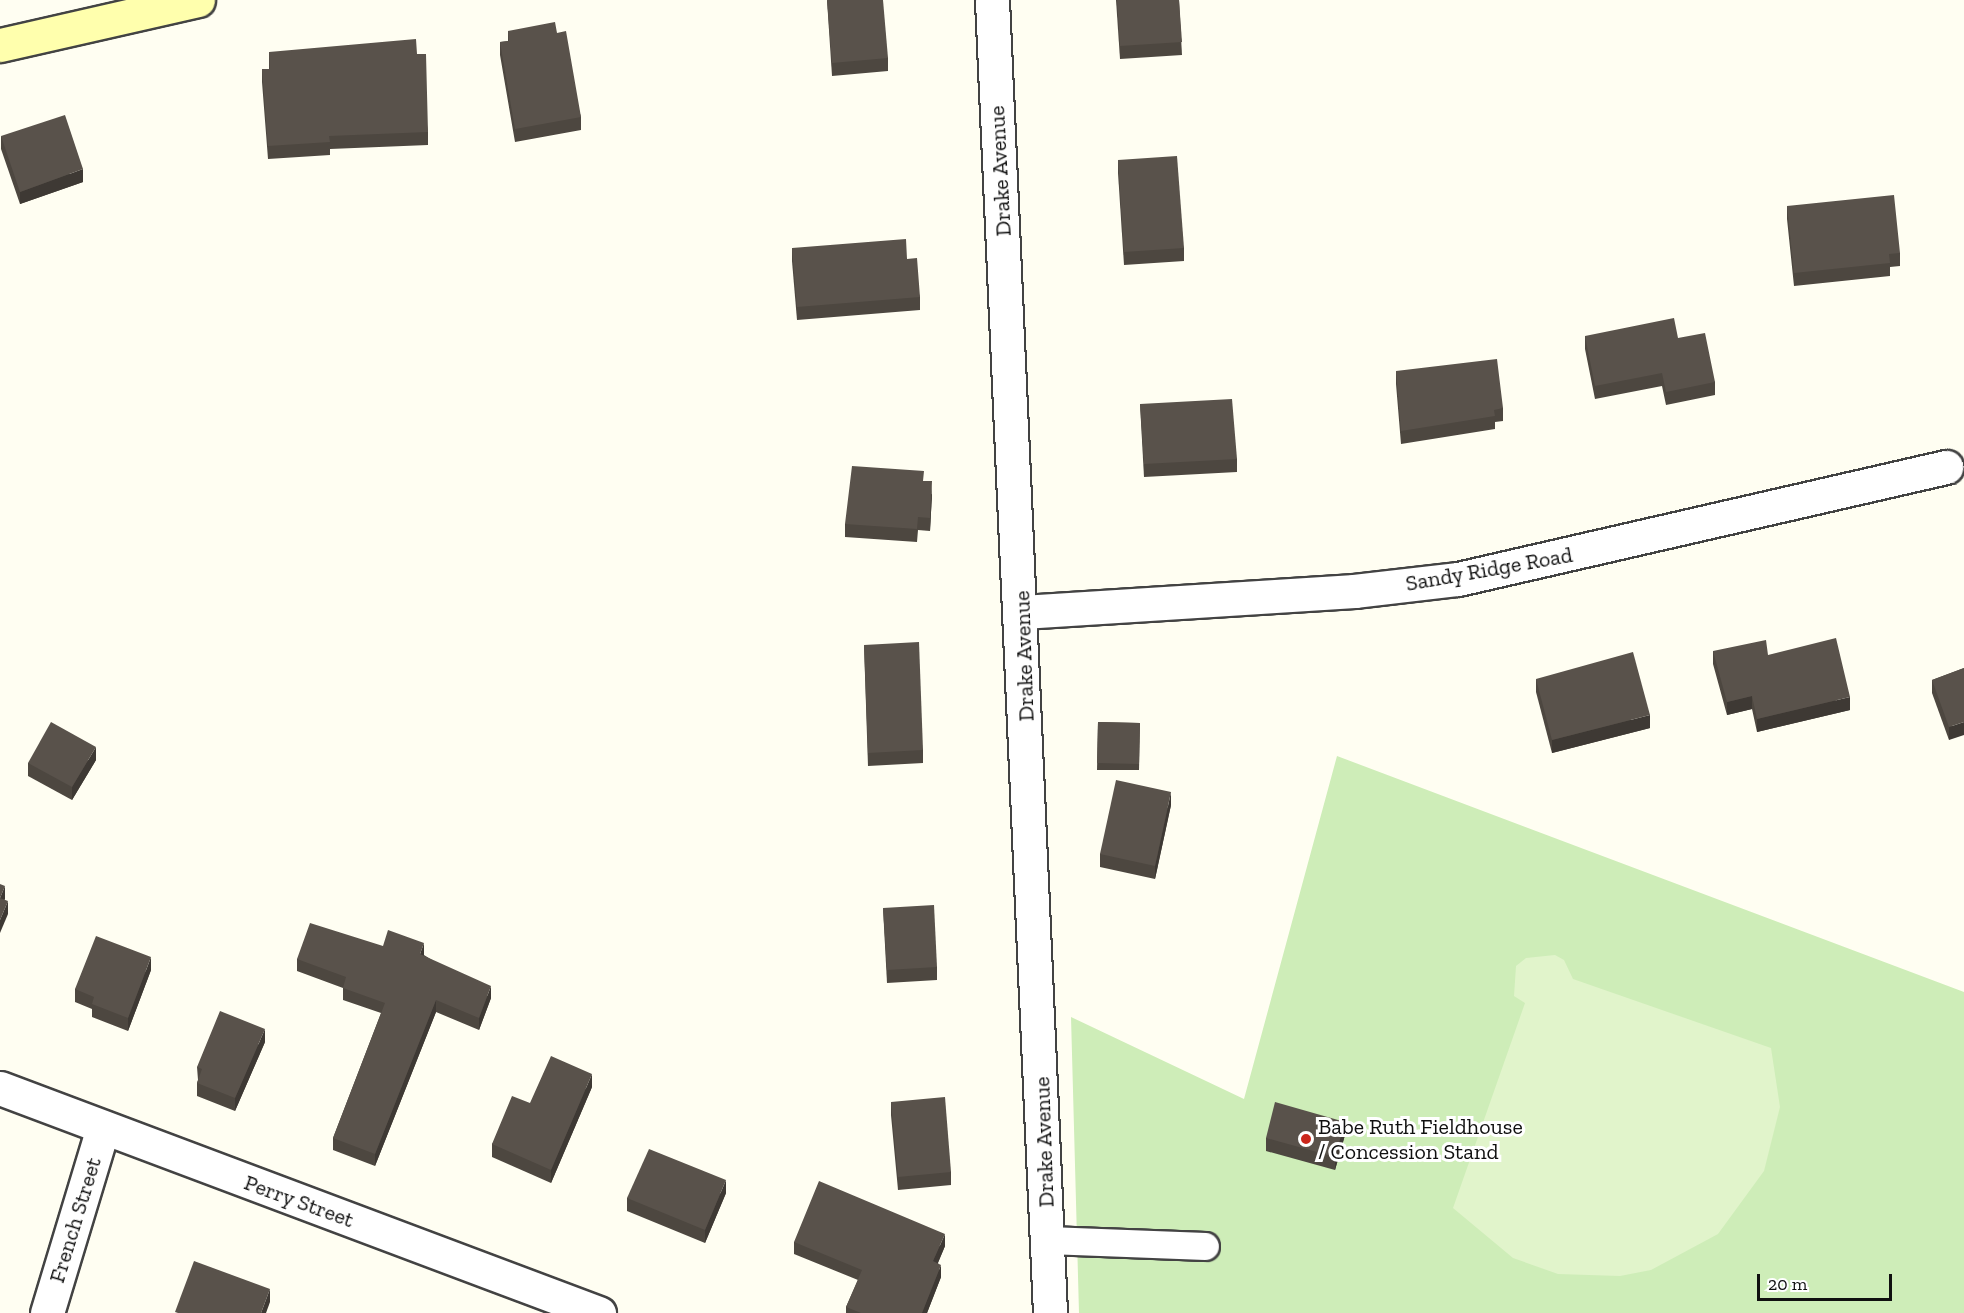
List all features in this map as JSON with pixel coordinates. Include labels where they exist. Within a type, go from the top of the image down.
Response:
[{"type":"street","points":[[0,45],[198,0]]},
{"type":"street","name":"Drake Avenue","points":[[992,0],[1022,612],[1050,1313]]},
{"type":"street","name":"Sandy Ridge Road","points":[[1022,612],[1354,591],[1458,579],[1946,467]]},
{"type":"street","name":"Perry Street","points":[[0,1088],[599,1313]]},
{"type":"street","name":"French Street","points":[[47,1313],[103,1128]]},
{"type":"lane","points":[[1048,1240],[1205,1246]]},
{"type":"green space","points":[[1337,756],[1964,992],[1964,1313],[1079,1313],[1071,1017],[1244,1099]]},
{"type":"green space","points":[[1555,955],[1564,960],[1573,979],[1771,1048],[1780,1107],[1764,1171],[1718,1234],[1651,1270],[1620,1276],[1558,1274],[1513,1258],[1453,1208],[1525,1003],[1514,996],[1516,966],[1526,958]]},
{"type":"building","points":[[827,0],[883,0],[888,58],[832,63]]},
{"type":"building","points":[[1117,0],[1179,0],[1182,42],[1120,46]]},
{"type":"building","points":[[555,22],[557,33],[566,31],[581,117],[515,129],[500,42],[509,41],[508,31]]},
{"type":"building","points":[[416,39],[417,54],[426,54],[428,132],[329,136],[330,142],[268,146],[262,69],[270,69],[269,52]]},
{"type":"building","points":[[65,115],[83,169],[20,192],[1,136]]},
{"type":"building","points":[[1177,156],[1184,248],[1124,252],[1118,160]]},
{"type":"building","points":[[1894,195],[1900,253],[1889,254],[1890,263],[1794,273],[1787,206]]},
{"type":"building","points":[[906,239],[907,259],[917,258],[920,297],[797,307],[792,248]]},
{"type":"building","points":[[1674,318],[1678,338],[1705,333],[1715,382],[1666,392],[1662,373],[1595,386],[1585,336]]},
{"type":"building","points":[[1497,359],[1503,408],[1494,410],[1495,416],[1401,431],[1396,371]]},
{"type":"building","points":[[1232,399],[1237,459],[1144,464],[1140,404]]},
{"type":"building","points":[[852,466],[924,471],[923,481],[932,481],[930,518],[918,517],[917,529],[845,524]]},
{"type":"building","points":[[1836,638],[1850,697],[1757,719],[1752,696],[1727,702],[1713,651],[1766,640],[1768,655]]},
{"type":"building","points":[[919,642],[923,750],[868,753],[864,645]]},
{"type":"building","points":[[1633,652],[1650,715],[1552,740],[1536,679]]},
{"type":"building","points":[[1964,668],[1964,722],[1949,727],[1932,680]]},
{"type":"building","points":[[51,722],[96,747],[72,787],[28,763]]},
{"type":"building","points":[[1098,722],[1140,723],[1139,764],[1097,763]]},
{"type":"building","points":[[1116,780],[1171,792],[1155,866],[1100,854]]},
{"type":"building","points":[[0,884],[5,886],[0,898]]},
{"type":"building","points":[[0,898],[8,901],[0,920]]},
{"type":"building","points":[[934,905],[937,967],[887,970],[883,908]]},
{"type":"building","points":[[310,923],[383,946],[388,930],[424,943],[420,954],[491,986],[479,1018],[436,1000],[375,1154],[333,1138],[385,1003],[343,988],[346,977],[297,959]]},
{"type":"building","points":[[96,936],[151,957],[128,1018],[92,1004],[94,997],[75,989]]},
{"type":"building","points":[[220,1011],[265,1029],[235,1098],[197,1083],[202,1069],[197,1067]]},
{"type":"building","points":[[551,1056],[592,1074],[551,1170],[492,1144],[512,1096],[530,1103]]},
{"type":"building","points":[[945,1097],[951,1172],[898,1177],[891,1102]]},
{"type":"building","points":[[1275,1102],[1345,1122],[1335,1157],[1266,1138]]},
{"type":"building","points":[[649,1149],[726,1180],[705,1230],[627,1198]]},
{"type":"building","points":[[819,1181],[945,1234],[933,1261],[941,1265],[922,1313],[861,1313],[846,1307],[862,1270],[794,1242]]},
{"type":"building","points":[[194,1261],[270,1289],[261,1313],[175,1312]]},
{"type":"place","name":"Babe Ruth Fieldhouse / Concession Stand","points":[[1306,1139]]}]
